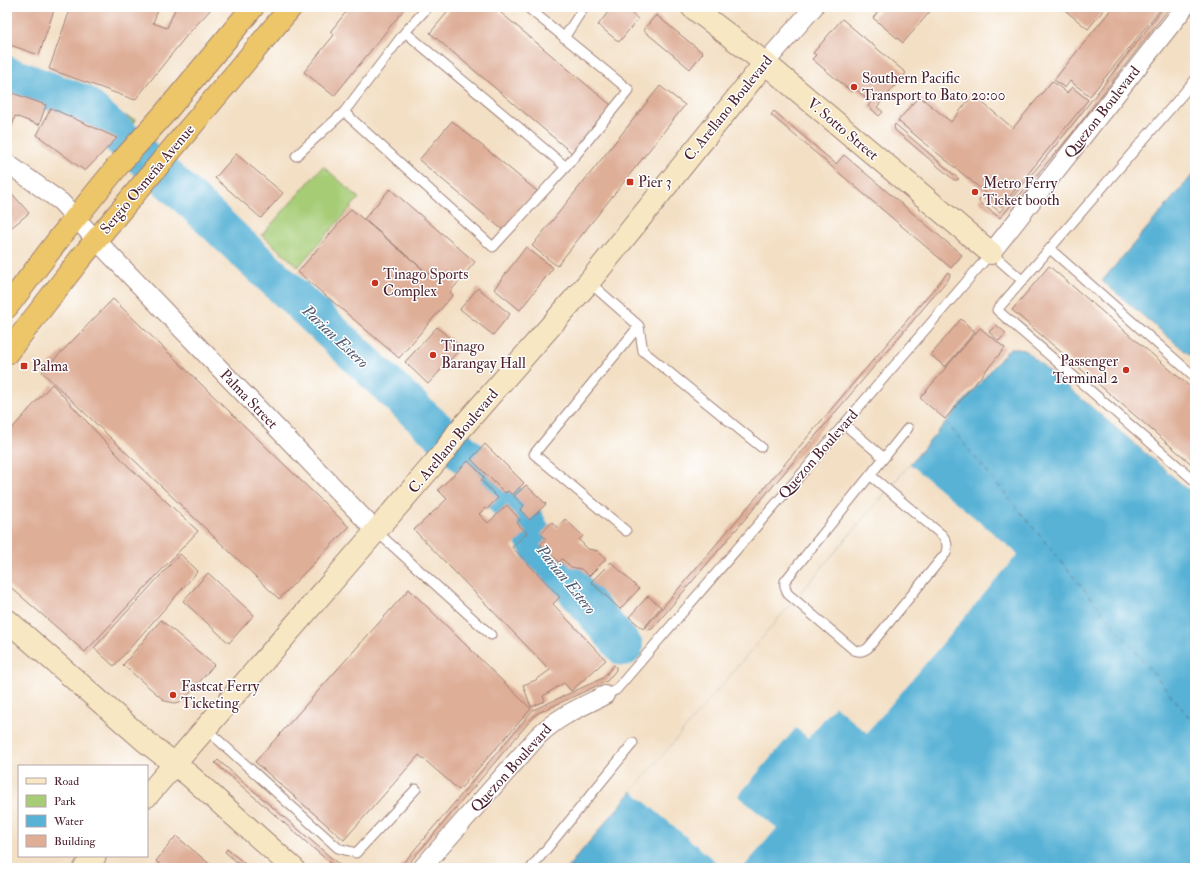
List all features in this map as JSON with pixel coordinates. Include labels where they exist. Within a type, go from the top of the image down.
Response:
[{"type":"highway","name":"Sergio Osmeña Avenue","points":[[7,307],[61,236],[121,162],[164,114],[253,7]]},
{"type":"highway","name":"Sergio Osmeña Avenue","points":[[7,353],[80,259],[142,183],[291,7]]},
{"type":"street","name":"V. Sotto Street","points":[[692,7],[764,63],[991,253]]},
{"type":"street","name":"C. Arellano Boulevard","points":[[148,795],[444,452],[458,432],[589,282],[764,63],[814,7]]},
{"type":"street","name":"Quezon Boulevard","points":[[991,253],[1185,7]]},
{"type":"street","name":"Palma Street","points":[[7,163],[61,202],[376,531]]},
{"type":"street","points":[[7,620],[145,741],[190,776],[293,868]]},
{"type":"street","name":"Quezon Boulevard","points":[[422,868],[546,728],[562,716],[605,695]]},
{"type":"street","points":[[84,868],[94,857]]},
{"type":"lane","points":[[296,156],[344,112],[406,32],[428,7]]},
{"type":"lane","points":[[344,112],[493,247],[566,167],[629,90],[527,7]]},
{"type":"lane","points":[[564,38],[584,7]]},
{"type":"lane","points":[[406,32],[566,167]]},
{"type":"lane","points":[[1195,80],[997,310],[1195,481]]},
{"type":"lane","points":[[1050,249],[1195,377]]},
{"type":"lane","points":[[991,253],[1023,281]]},
{"type":"lane","name":"Quezon Boulevard","points":[[605,695],[616,690],[991,253]]},
{"type":"lane","points":[[589,282],[639,326],[643,351],[761,448]]},
{"type":"lane","points":[[626,531],[534,454],[639,326]]},
{"type":"lane","points":[[844,424],[884,458]]},
{"type":"lane","points":[[870,475],[942,535],[948,545],[946,553],[873,642],[864,651],[859,652],[854,650],[788,594],[784,585],[785,581],[870,475],[908,428]]},
{"type":"lane","name":"Palma Street","points":[[376,531],[491,635]]},
{"type":"lane","points":[[206,729],[338,848],[356,853],[416,789]]},
{"type":"lane","points":[[531,868],[633,743]]},
{"type":"green space","points":[[7,70],[136,120],[117,138],[46,105],[7,91]]},
{"type":"green space","points":[[323,166],[359,198],[298,267],[262,235]]},
{"type":"water","points":[[1195,172],[1195,360],[1102,281]]},
{"type":"water","points":[[1010,348],[1025,350],[1195,495],[1195,868],[567,868],[910,464]]},
{"type":"pier","points":[[1100,280],[1195,360],[1195,362],[1100,283]]},
{"type":"pier","points":[[1026,348],[1195,493],[1195,495],[1025,350]]},
{"type":"pier","points":[[910,464],[1018,554],[867,733],[835,706],[808,738],[796,728],[738,796],[777,828],[743,868],[723,868],[632,791]]},
{"type":"building","points":[[11,7],[55,7],[39,55],[7,44],[7,19]]},
{"type":"building","points":[[71,7],[159,7],[153,23],[167,28],[176,7],[213,7],[187,35],[135,100],[49,69]]},
{"type":"building","points":[[350,7],[406,7],[334,96],[304,72],[334,35],[330,32]]},
{"type":"building","points":[[452,7],[494,7],[612,106],[572,153],[430,33]]},
{"type":"building","points":[[612,7],[624,7],[638,19],[619,42],[598,25]]},
{"type":"building","points":[[882,7],[934,7],[903,43],[873,18]]},
{"type":"building","points":[[1061,7],[1106,7],[1088,29]]},
{"type":"building","points":[[1113,7],[1162,7],[1090,96],[1070,81],[1065,88],[1054,80]]},
{"type":"building","points":[[1164,7],[1170,7],[1070,136],[1000,218],[979,202],[981,197],[1000,212],[1066,133]]},
{"type":"building","points":[[656,15],[703,53],[690,69],[643,30]]},
{"type":"building","points":[[842,19],[906,73],[877,107],[883,112],[879,116],[868,106],[871,102],[855,89],[852,92],[812,59],[816,55],[813,53]]},
{"type":"building","points":[[1052,81],[1067,93],[1072,87],[1088,100],[1002,206],[898,121],[919,96],[951,122],[973,95],[1013,128]]},
{"type":"building","points":[[660,86],[685,105],[557,266],[532,246]]},
{"type":"building","points":[[7,91],[46,105],[39,125],[15,116],[11,130],[7,128]]},
{"type":"building","points":[[51,108],[117,138],[85,171],[37,135]]},
{"type":"building","points":[[774,111],[836,164],[844,155],[962,255],[951,268],[771,115]]},
{"type":"building","points":[[452,121],[537,191],[504,231],[419,160]]},
{"type":"building","points":[[895,124],[959,179],[954,180],[895,130]]},
{"type":"building","points":[[236,154],[283,193],[261,218],[215,178]]},
{"type":"building","points":[[7,189],[29,213],[11,228],[7,223]]},
{"type":"building","name":"Tinago Sports Complex","points":[[390,189],[475,262],[450,292],[453,295],[399,358],[298,272],[351,209],[432,277],[364,219]]},
{"type":"building","points":[[526,247],[553,268],[520,310],[494,289]]},
{"type":"building","name":"Passenger Terminal 2","points":[[1049,266],[1195,391],[1195,467],[1012,310]]},
{"type":"building","points":[[948,272],[950,274],[949,278],[652,629],[647,630],[645,628]]},
{"type":"building","points":[[478,288],[510,314],[493,335],[460,309]]},
{"type":"building","points":[[113,299],[349,527],[279,599],[42,372]]},
{"type":"building","points":[[961,319],[975,332],[945,367],[931,355]]},
{"type":"building","points":[[996,325],[1006,333],[999,341],[989,332]]},
{"type":"building","name":"Tinago Barangay Hall","points":[[437,327],[461,348],[428,384],[405,362]]},
{"type":"building","points":[[980,328],[1005,348],[945,419],[920,398]]},
{"type":"building","points":[[52,384],[127,465],[198,531],[85,652],[7,584],[7,434]]},
{"type":"building","points":[[485,444],[524,483],[512,495],[508,491],[505,493],[471,459]]},
{"type":"building","points":[[468,461],[484,477],[481,480],[498,498],[486,510],[485,508],[479,514],[488,523],[507,505],[520,520],[517,523],[527,533],[512,547],[560,597],[553,604],[606,660],[571,691],[564,683],[543,696],[545,701],[531,707],[523,685],[536,680],[550,670],[414,530],[447,499],[438,490]]},
{"type":"building","points":[[526,485],[546,504],[530,520],[520,510],[524,506],[514,496]]},
{"type":"building","points":[[565,519],[583,536],[579,540],[588,549],[598,551],[606,559],[589,576],[581,569],[571,567],[562,559],[559,562],[540,545],[546,539],[541,534],[552,522],[557,528]]},
{"type":"building","points":[[180,554],[198,571],[114,666],[94,648]]},
{"type":"building","points":[[611,562],[639,589],[620,609],[591,582]]},
{"type":"building","points":[[208,573],[254,615],[229,643],[183,601]]},
{"type":"building","points":[[409,589],[531,709],[459,790],[419,755],[344,840],[255,762]]},
{"type":"building","points":[[648,596],[661,607],[643,629],[629,617]]},
{"type":"building","points":[[161,620],[214,665],[183,701],[175,703],[165,701],[123,665]]},
{"type":"building","points":[[614,665],[616,670],[607,681],[536,714],[405,868],[399,868],[533,710],[603,678]]},
{"type":"building","points":[[218,760],[343,868],[336,868],[215,763]]},
{"type":"building","points":[[176,836],[212,866],[211,868],[164,868],[156,861]]},
{"type":"building","points":[[227,849],[250,868],[244,868],[225,852]]},
{"type":"waterway","name":"Parian Estero","points":[[7,75],[82,103],[190,199],[422,417],[472,461],[525,521],[540,549],[624,647]]},
{"type":"ferry route","points":[[946,422],[1195,724]]},
{"type":"place","name":"Southern Pacific Transport to Bato 20:00","points":[[854,87]]},
{"type":"place","name":"Pier 3","points":[[630,182]]},
{"type":"place","name":"Metro Ferry Ticket booth","points":[[975,192]]},
{"type":"place","name":"Tinago Sports Complex","points":[[375,283]]},
{"type":"place","name":"Tinago Barangay Hall","points":[[433,355]]},
{"type":"place","name":"Palma","points":[[24,366]]},
{"type":"place","name":"Passenger Terminal 2","points":[[1126,370]]},
{"type":"place","name":"Fastcat Ferry Ticketing","points":[[173,695]]}]
